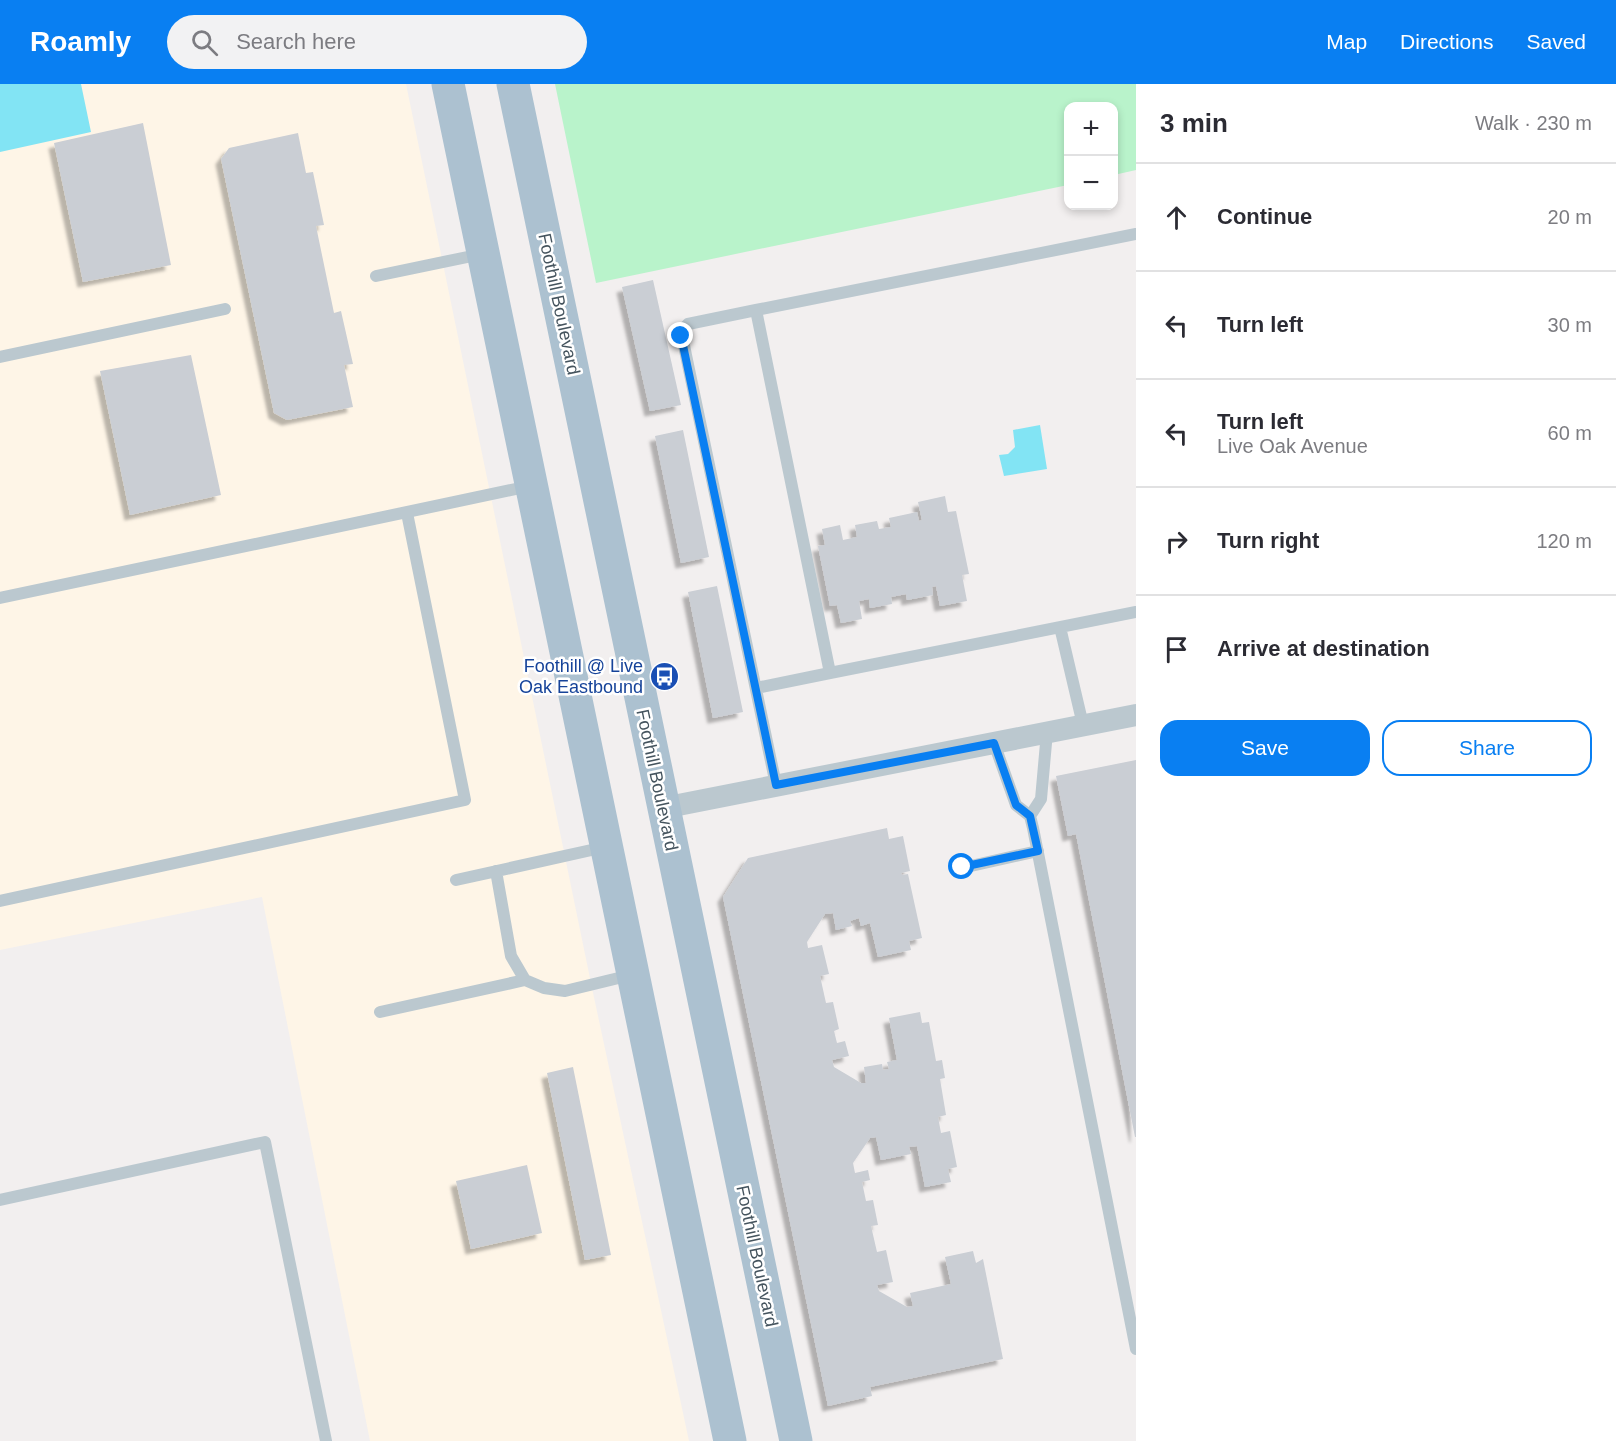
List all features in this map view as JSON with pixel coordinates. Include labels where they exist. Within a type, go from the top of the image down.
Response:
[{"type":"main road","points":[[448,84],[730,1441]]},
{"type":"main road","name":"Foothill Boulevard","points":[[513,84],[796,1441]]},
{"type":"street","points":[[663,808],[1136,715]]},
{"type":"lane","points":[[776,785],[681,336],[683,329],[688,324],[1136,234]]},
{"type":"lane","points":[[376,276],[484,254]]},
{"type":"lane","points":[[0,357],[225,309]]},
{"type":"lane","points":[[756,310],[830,673]]},
{"type":"lane","points":[[0,598],[532,486]]},
{"type":"lane","points":[[0,902],[465,800],[408,513]]},
{"type":"lane","points":[[756,688],[1136,612]]},
{"type":"lane","points":[[1060,627],[1083,725]]},
{"type":"lane","points":[[1030,816],[1041,799],[1047,732]]},
{"type":"lane","points":[[994,743],[1016,805],[1030,816],[1136,1349]]},
{"type":"lane","points":[[456,880],[607,847]]},
{"type":"lane","points":[[962,867],[1038,851]]},
{"type":"lane","points":[[496,871],[511,956],[525,980]]},
{"type":"lane","points":[[380,1012],[525,980],[544,988],[565,991],[633,975]]},
{"type":"lane","points":[[0,1200],[265,1142],[326,1441]]},
{"type":"shaded area","points":[[0,84],[406,84],[592,988],[689,1441],[370,1441],[262,897],[0,950]]},
{"type":"green space","points":[[555,84],[1136,84],[1136,170],[1118,174],[1118,102],[1064,102],[1064,186],[596,283]]},
{"type":"water","points":[[0,84],[81,84],[91,132],[0,152]]},
{"type":"water","points":[[1040,425],[1047,469],[1004,476],[999,455],[1008,454],[1015,447],[1013,430]]},
{"type":"building","points":[[143,123],[171,265],[83,282],[54,143]]},
{"type":"building","points":[[298,133],[306,173],[313,172],[324,225],[316,226],[334,313],[341,311],[353,364],[344,365],[353,407],[287,420],[274,413],[221,159],[229,148]]},
{"type":"building","points":[[653,280],[681,405],[650,411],[622,287]]},
{"type":"building","points":[[191,355],[221,495],[130,515],[100,371]]},
{"type":"building","points":[[683,430],[709,557],[681,563],[655,436]]},
{"type":"building","points":[[945,496],[948,512],[956,511],[969,574],[962,575],[967,601],[940,606],[936,586],[932,587],[933,595],[907,600],[906,594],[891,597],[892,604],[870,608],[869,599],[859,601],[862,619],[841,623],[837,605],[830,606],[818,546],[825,545],[822,529],[840,525],[843,540],[857,537],[855,525],[877,521],[879,529],[891,527],[889,518],[917,512],[919,521],[922,520],[918,502]]},
{"type":"building","points":[[717,586],[743,712],[713,718],[688,592]]},
{"type":"building","points":[[1136,760],[1135,1137],[1076,834],[1068,836],[1056,776]]},
{"type":"building","points":[[887,828],[889,839],[903,836],[910,871],[901,873],[902,875],[908,874],[922,938],[909,941],[911,950],[878,957],[870,923],[861,926],[859,918],[850,921],[852,926],[836,930],[833,913],[825,914],[807,942],[808,948],[822,945],[829,974],[820,976],[826,1003],[833,1002],[839,1029],[834,1031],[837,1043],[845,1041],[849,1056],[832,1060],[834,1067],[861,1083],[866,1083],[864,1067],[882,1064],[883,1070],[889,1069],[887,1062],[897,1060],[889,1018],[920,1012],[922,1023],[929,1022],[936,1061],[942,1060],[945,1078],[940,1079],[946,1115],[938,1117],[941,1133],[950,1131],[957,1167],[948,1169],[951,1182],[925,1187],[917,1146],[909,1147],[911,1154],[881,1160],[876,1137],[870,1138],[853,1163],[855,1173],[868,1170],[870,1180],[862,1182],[866,1201],[873,1200],[878,1225],[871,1226],[877,1252],[886,1250],[893,1282],[877,1285],[879,1291],[907,1307],[913,1306],[910,1293],[951,1284],[945,1257],[973,1251],[976,1263],[983,1259],[1003,1359],[870,1387],[872,1396],[828,1406],[723,897],[748,858]]},
{"type":"building","points":[[573,1067],[611,1255],[585,1260],[547,1073]]},
{"type":"building","points":[[527,1165],[542,1233],[471,1249],[456,1181]]},
{"type":"place","name":"Foothill @ Live Oak Eastbound","points":[[664,676]]},
{"type":"route","points":[[681,336],[776,785],[994,743],[1016,805],[1030,816],[1038,851],[962,867]]}]
